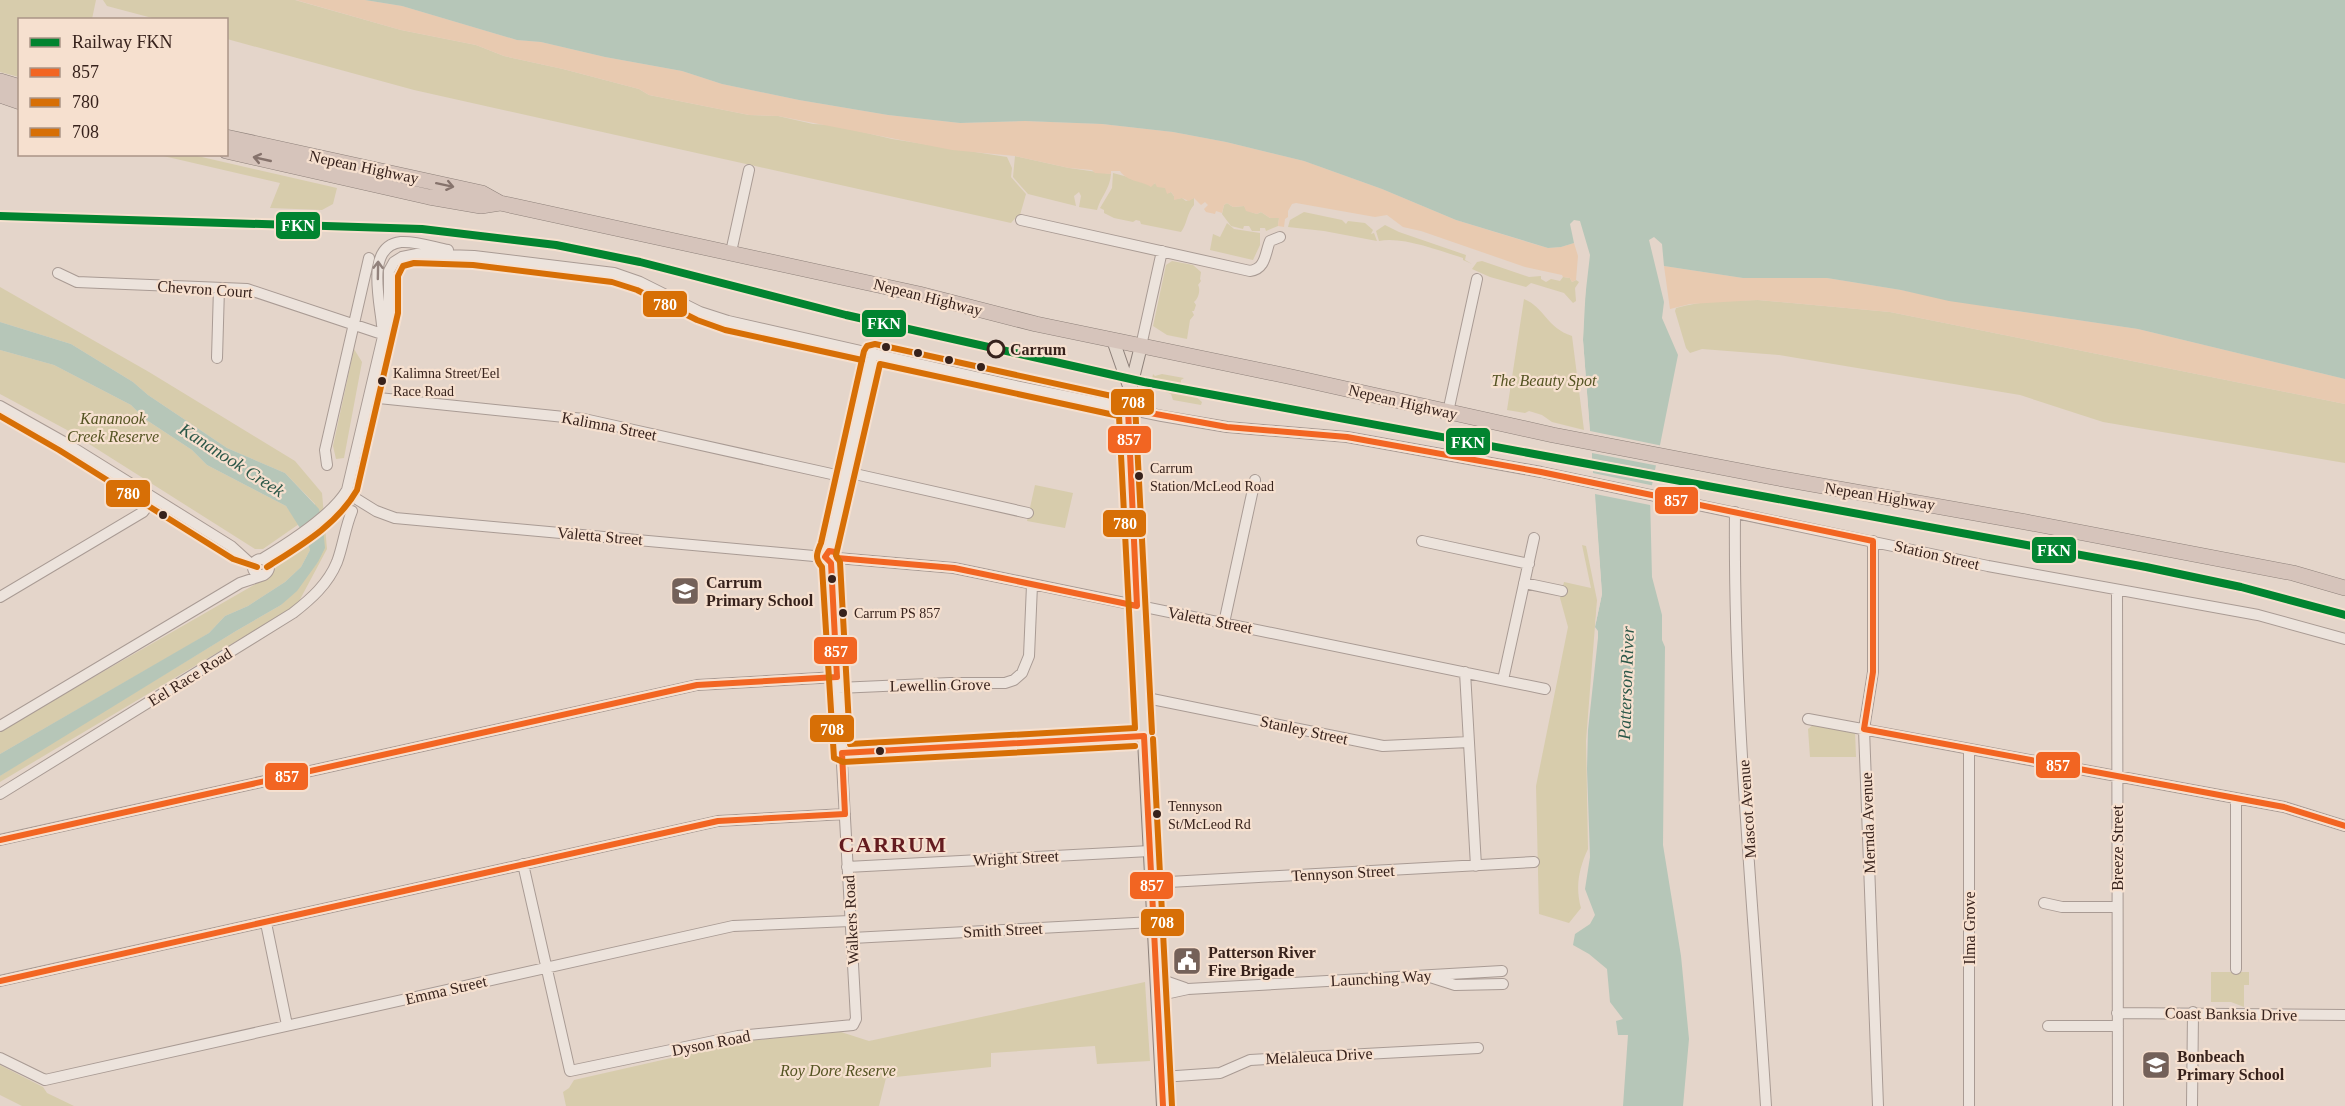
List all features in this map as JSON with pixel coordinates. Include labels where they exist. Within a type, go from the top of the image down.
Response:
[{"type":"highway","points":[[0,81],[18,86]]},
{"type":"highway","points":[[0,95],[18,101]]},
{"type":"highway","name":"Nepean Highway","points":[[228,138],[387,180]]},
{"type":"highway","name":"Nepean Highway","points":[[228,151],[387,180],[482,193],[500,203],[919,294],[1036,324],[1574,439],[2026,522],[2344,584]]},
{"type":"main road","points":[[1113,340],[1130,390]]},
{"type":"main road","points":[[1141,346],[1130,390],[1128,431],[1163,1106]]},
{"type":"street","points":[[731,252],[749,170]]},
{"type":"street","points":[[1021,220],[1250,271],[1263,264],[1270,241],[1280,237]]},
{"type":"street","name":"Station Street","points":[[382,334],[377,268],[384,250],[393,244],[406,242],[474,256],[622,275],[716,318],[1128,409],[1227,427],[1347,437],[1573,478],[1988,566],[2258,615],[2345,639]]},
{"type":"street","points":[[1141,346],[1162,251]]},
{"type":"street","name":"Station Street","points":[[382,334],[389,309],[389,274],[396,260],[413,254],[474,256]]},
{"type":"street","points":[[327,465],[325,450],[369,258]]},
{"type":"street","name":"Chevron Court","points":[[58,273],[77,282],[247,289],[382,334]]},
{"type":"street","points":[[1448,412],[1477,279]]},
{"type":"street","points":[[216,358],[219,288]]},
{"type":"street","points":[[333,510],[346,513],[352,511],[356,504],[351,494],[382,334]]},
{"type":"street","name":"Walkers Road","points":[[853,1025],[856,1019],[831,557],[846,475],[873,353]]},
{"type":"street","name":"Kalimna Street","points":[[369,397],[584,419],[1028,513]]},
{"type":"street","points":[[0,406],[18,414],[257,563],[268,564],[266,573]]},
{"type":"street","points":[[1224,623],[1256,480]]},
{"type":"street","points":[[240,583],[257,563],[283,547],[351,494]]},
{"type":"street","name":"Valetta Street","points":[[351,494],[375,511]]},
{"type":"street","points":[[0,597],[143,512],[154,498]]},
{"type":"street","name":"Valetta Street","points":[[352,511],[358,508],[395,518],[947,567],[1545,689]]},
{"type":"street","points":[[333,510],[345,518],[345,529]]},
{"type":"street","name":"Eel Race Road","points":[[0,794],[293,613],[315,596],[330,576],[337,561],[352,511]]},
{"type":"street","name":"Mascot Avenue","points":[[1735,512],[1743,761],[1766,1106]]},
{"type":"street","points":[[1503,680],[1534,538]]},
{"type":"street","points":[[1422,541],[1528,564]]},
{"type":"street","name":"Mernda Avenue","points":[[1873,541],[1873,672],[1864,729],[1878,1106]]},
{"type":"street","points":[[0,726],[240,583],[266,573],[283,547]]},
{"type":"street","points":[[1524,583],[1562,591]]},
{"type":"street","name":"Lewellin Grove","points":[[837,683],[1005,683],[1014,680],[1022,673],[1029,656],[1032,585]]},
{"type":"street","name":"Breeze Street","points":[[2117,590],[2118,1106]]},
{"type":"street","points":[[1465,672],[1476,866]]},
{"type":"street","points":[[0,840],[698,685],[837,683]]},
{"type":"street","name":"Stanley Street","points":[[1142,697],[1383,746],[1469,742]]},
{"type":"street","points":[[1808,719],[2284,807],[2345,826]]},
{"type":"street","points":[[842,753],[1144,736]]},
{"type":"street","name":"Ilma Grove","points":[[1969,750],[1969,1106]]},
{"type":"street","points":[[2236,799],[2236,969]]},
{"type":"street","points":[[0,981],[718,821],[845,814]]},
{"type":"street","name":"Wright Street","points":[[848,867],[1150,851]]},
{"type":"street","name":"Tennyson Street","points":[[1151,884],[1534,862]]},
{"type":"street","points":[[523,864],[546,968]]},
{"type":"street","points":[[2044,903],[2062,908],[2117,907]]},
{"type":"street","name":"Emma Street","points":[[0,1058],[45,1080],[733,926],[850,921]]},
{"type":"street","name":"Smith Street","points":[[852,938],[1153,922]]},
{"type":"street","points":[[266,923],[287,1025]]},
{"type":"street","name":"Dyson Road","points":[[546,968],[570,1071],[738,1036],[853,1025]]},
{"type":"street","name":"Launching Way","points":[[1158,1000],[1165,994],[1188,989],[1503,971]]},
{"type":"street","points":[[1421,976],[1450,984],[1503,984]]},
{"type":"street","name":"Launching Way","points":[[1156,981],[1165,981],[1188,989]]},
{"type":"street","points":[[2192,1106],[2193,1012]]},
{"type":"street","name":"Coast Banksia Drive","points":[[2117,1013],[2345,1015]]},
{"type":"street","points":[[2048,1026],[2118,1026]]},
{"type":"street","name":"Melaleuca Drive","points":[[1162,1077],[1220,1073],[1250,1060],[1478,1048]]},
{"type":"green space","points":[[0,0],[96,0],[92,18],[18,18],[18,77],[0,72]]},
{"type":"green space","points":[[103,0],[295,0],[401,30],[476,45],[504,56],[639,89],[649,95],[749,115],[778,116],[813,124],[833,125],[892,139],[1007,157],[1012,168],[1011,177],[1026,194],[1020,215],[1011,223],[414,90],[228,39],[228,18],[152,18],[107,6]]},
{"type":"green space","points":[[163,156],[197,156],[337,188],[333,204],[322,210],[270,208],[280,183]]},
{"type":"green space","points":[[1015,156],[1069,168],[1111,174],[1097,210],[1079,207],[1081,196],[1079,192],[1074,196],[1076,206],[1028,194],[1013,177]]},
{"type":"green space","points":[[1113,173],[1155,183],[1166,188],[1168,193],[1171,192],[1176,199],[1182,198],[1186,201],[1194,198],[1194,205],[1181,232],[1141,224],[1136,220],[1133,222],[1114,218],[1104,213],[1104,210],[1100,208],[1112,188]]},
{"type":"green space","points":[[1227,203],[1233,207],[1244,206],[1248,211],[1257,214],[1261,212],[1270,218],[1279,218],[1278,226],[1266,231],[1265,228],[1260,228],[1260,231],[1252,231],[1249,226],[1244,226],[1243,229],[1231,226],[1222,214],[1224,205]]},
{"type":"green space","points":[[1304,212],[1342,220],[1346,224],[1348,221],[1365,223],[1373,230],[1371,234],[1374,233],[1377,241],[1288,227],[1290,220]]},
{"type":"green space","points":[[1227,223],[1234,229],[1260,233],[1260,245],[1253,260],[1210,250],[1213,234],[1220,237]]},
{"type":"green space","points":[[1385,225],[1466,255],[1465,260],[1472,264],[1463,260],[1463,258],[1421,245],[1399,241],[1379,241],[1376,231]]},
{"type":"green space","points":[[1172,261],[1193,265],[1201,272],[1201,281],[1198,285],[1199,294],[1194,302],[1196,305],[1192,311],[1194,315],[1190,320],[1187,339],[1167,335],[1153,326],[1166,265]]},
{"type":"green space","points":[[1482,261],[1529,277],[1541,276],[1541,279],[1546,282],[1551,279],[1560,281],[1563,277],[1570,278],[1572,282],[1576,280],[1579,282],[1575,288],[1576,301],[1573,303],[1564,293],[1531,283],[1526,287],[1490,277],[1472,269],[1477,262]]},
{"type":"green space","name":"Kananook Creek Reserve","points":[[0,287],[149,372],[295,461],[322,493],[327,549],[297,605],[0,782],[0,776],[29,757],[281,605],[318,562],[315,504],[285,473],[227,448],[148,395],[133,382],[71,344],[0,322]]},
{"type":"green space","name":"The Beauty Spot","points":[[1524,299],[1536,307],[1557,328],[1572,336],[1584,430],[1552,422],[1542,415],[1529,411],[1525,413],[1507,410]]},
{"type":"green space","points":[[1758,300],[1890,312],[2345,404],[2345,463],[2103,422],[2020,395],[1779,355],[1702,349],[1690,353],[1686,348],[1676,308],[1707,302]]},
{"type":"green space","points":[[354,349],[362,362],[344,458],[336,459],[333,446]]},
{"type":"green space","name":"Kananook Creek Reserve","points":[[0,350],[54,365],[131,405],[145,419],[192,450],[207,465],[286,506],[299,524],[263,549],[255,549],[67,430],[0,394]]},
{"type":"green space","points":[[1153,374],[1184,378],[1181,384],[1202,402],[1201,405],[1173,400],[1171,394],[1157,389],[1152,379]]},
{"type":"green space","points":[[1035,485],[1073,493],[1065,528],[1027,521]]},
{"type":"green space","points":[[305,536],[310,550],[301,567],[285,582],[248,606],[225,616],[209,633],[191,644],[0,754],[0,731],[266,578]]},
{"type":"green space","points":[[1582,545],[1586,546],[1597,600],[1586,741],[1588,849],[1579,878],[1578,893],[1581,908],[1569,923],[1539,914],[1536,786],[1568,627],[1560,598],[1564,582],[1591,588]]},
{"type":"green space","points":[[1814,724],[1855,731],[1856,757],[1810,757],[1808,729]]},
{"type":"green space","points":[[2211,972],[2249,972],[2249,985],[2244,985],[2244,1007],[2231,1002],[2211,1002]]},
{"type":"green space","name":"Roy Dore Reserve","points":[[1145,982],[1150,1061],[1097,1064],[1095,1046],[991,1053],[991,1067],[886,1078],[879,1106],[566,1106],[563,1092],[574,1080],[746,1041],[841,1032],[869,1041]]},
{"type":"green space","points":[[0,1065],[74,1106],[22,1106],[0,1095]]},
{"type":"sand","points":[[296,0],[365,0],[402,6],[517,40],[541,42],[682,71],[722,84],[799,100],[888,115],[960,123],[1025,121],[1102,124],[1173,132],[1226,142],[1304,161],[1382,189],[1456,220],[1534,244],[1548,248],[1574,243],[1578,256],[1576,280],[1572,282],[1570,278],[1562,275],[1525,267],[1421,231],[1403,227],[1387,215],[1375,217],[1296,203],[1292,204],[1288,211],[1284,227],[1278,226],[1279,218],[1270,218],[1261,212],[1257,214],[1246,211],[1244,206],[1233,207],[1227,203],[1222,213],[1216,211],[1215,214],[1206,212],[1204,209],[1208,205],[1205,202],[1201,205],[1194,198],[1189,201],[1182,198],[1174,200],[1171,192],[1167,194],[1165,188],[1157,187],[1155,183],[1151,187],[1123,175],[1120,171],[1111,171],[1111,174],[1095,173],[1092,170],[1069,168],[1015,156],[952,150],[778,116],[749,115],[649,95],[639,89],[504,56],[476,45],[401,30]]},
{"type":"sand","points":[[1664,266],[1743,278],[1827,278],[1990,307],[2138,329],[2345,379],[2345,404],[1890,312],[1758,300],[1690,304],[1670,309]]},
{"type":"water","name":"Patterson River","points":[[365,0],[2345,0],[2345,379],[2138,329],[1949,301],[1901,290],[1827,278],[1743,278],[1664,266],[1662,244],[1654,237],[1649,240],[1664,302],[1662,318],[1678,355],[1650,495],[1652,577],[1662,615],[1662,640],[1665,647],[1663,845],[1681,956],[1689,1039],[1683,1106],[1623,1106],[1628,1035],[1618,1035],[1616,1021],[1623,1019],[1610,1002],[1607,969],[1589,954],[1573,945],[1575,934],[1590,924],[1595,915],[1585,889],[1590,857],[1587,769],[1588,730],[1598,638],[1598,631],[1595,627],[1602,594],[1583,340],[1590,255],[1580,221],[1574,220],[1570,224],[1574,243],[1548,248],[1456,220],[1382,189],[1304,161],[1226,142],[1173,132],[1102,124],[1025,121],[960,123],[888,115],[799,100],[722,84],[682,71],[541,42],[517,40],[402,6]]},
{"type":"water","name":"Kananook Creek","points":[[0,322],[71,344],[133,382],[148,395],[227,448],[285,473],[319,509],[325,548],[297,591],[281,605],[0,776],[0,754],[209,633],[225,616],[248,606],[285,582],[301,567],[310,550],[305,536],[286,506],[207,465],[192,450],[145,419],[131,405],[54,365],[0,350]]},
{"type":"pier","points":[[1583,284],[1586,285],[1583,340],[1590,431],[1663,446],[1659,466],[1592,453],[1592,459],[1658,471],[1656,480],[1593,468],[1593,473],[1655,486],[1653,509],[1650,505],[1595,494],[1602,594],[1595,627],[1599,584],[1580,340]]},
{"type":"rail line","name":"FKN","points":[[0,216],[422,229],[556,245],[640,262],[846,315],[1144,382],[2146,567],[2241,587],[2345,615]]},
{"type":"transit line","name":"780","points":[[267,567],[305,543],[328,524],[339,514],[357,490],[398,313],[398,276],[403,266],[414,263],[473,265],[612,282],[637,290],[697,320],[725,330],[862,360]]},
{"type":"transit line","name":"708","points":[[1135,746],[843,762],[834,758],[822,567],[817,555],[867,346],[875,344],[1130,400],[1135,404],[1152,732]]},
{"type":"transit line","name":"780","points":[[880,364],[1119,416],[1135,728],[850,744],[840,562],[836,555],[880,364]]},
{"type":"transit line","name":"857","points":[[0,840],[697,685],[837,677],[831,563],[825,557],[829,551],[835,552],[837,558],[954,568],[1137,606],[1128,409],[1227,427],[1347,437],[1541,472],[1873,541],[1873,672],[1864,729],[2284,807],[2345,826]]},
{"type":"transit line","name":"780","points":[[0,416],[59,450],[233,559],[257,567]]},
{"type":"transit line","name":"857","points":[[0,981],[718,821],[845,814],[842,753],[1144,736],[1163,1106]]},
{"type":"transit line","name":"708","points":[[1153,739],[1172,1106]]},
{"type":"place","name":"Carrum","points":[[996,349]]},
{"type":"place","name":"Kalimna Street/Eel Race Road","points":[[382,381]]},
{"type":"place","name":"Carrum Station/McLeod Road","points":[[1139,476]]},
{"type":"place","name":"Carrum Primary School","points":[[685,591]]},
{"type":"place","name":"Carrum PS 857","points":[[843,613]]},
{"type":"place","name":"Tennyson St/McLeod Rd","points":[[1157,814]]},
{"type":"place","name":"Patterson River Fire Brigade","points":[[1187,961]]},
{"type":"place","name":"Bonbeach Primary School","points":[[2156,1065]]},
{"type":"district","name":"CARRUM","points":[[893,844]]}]
